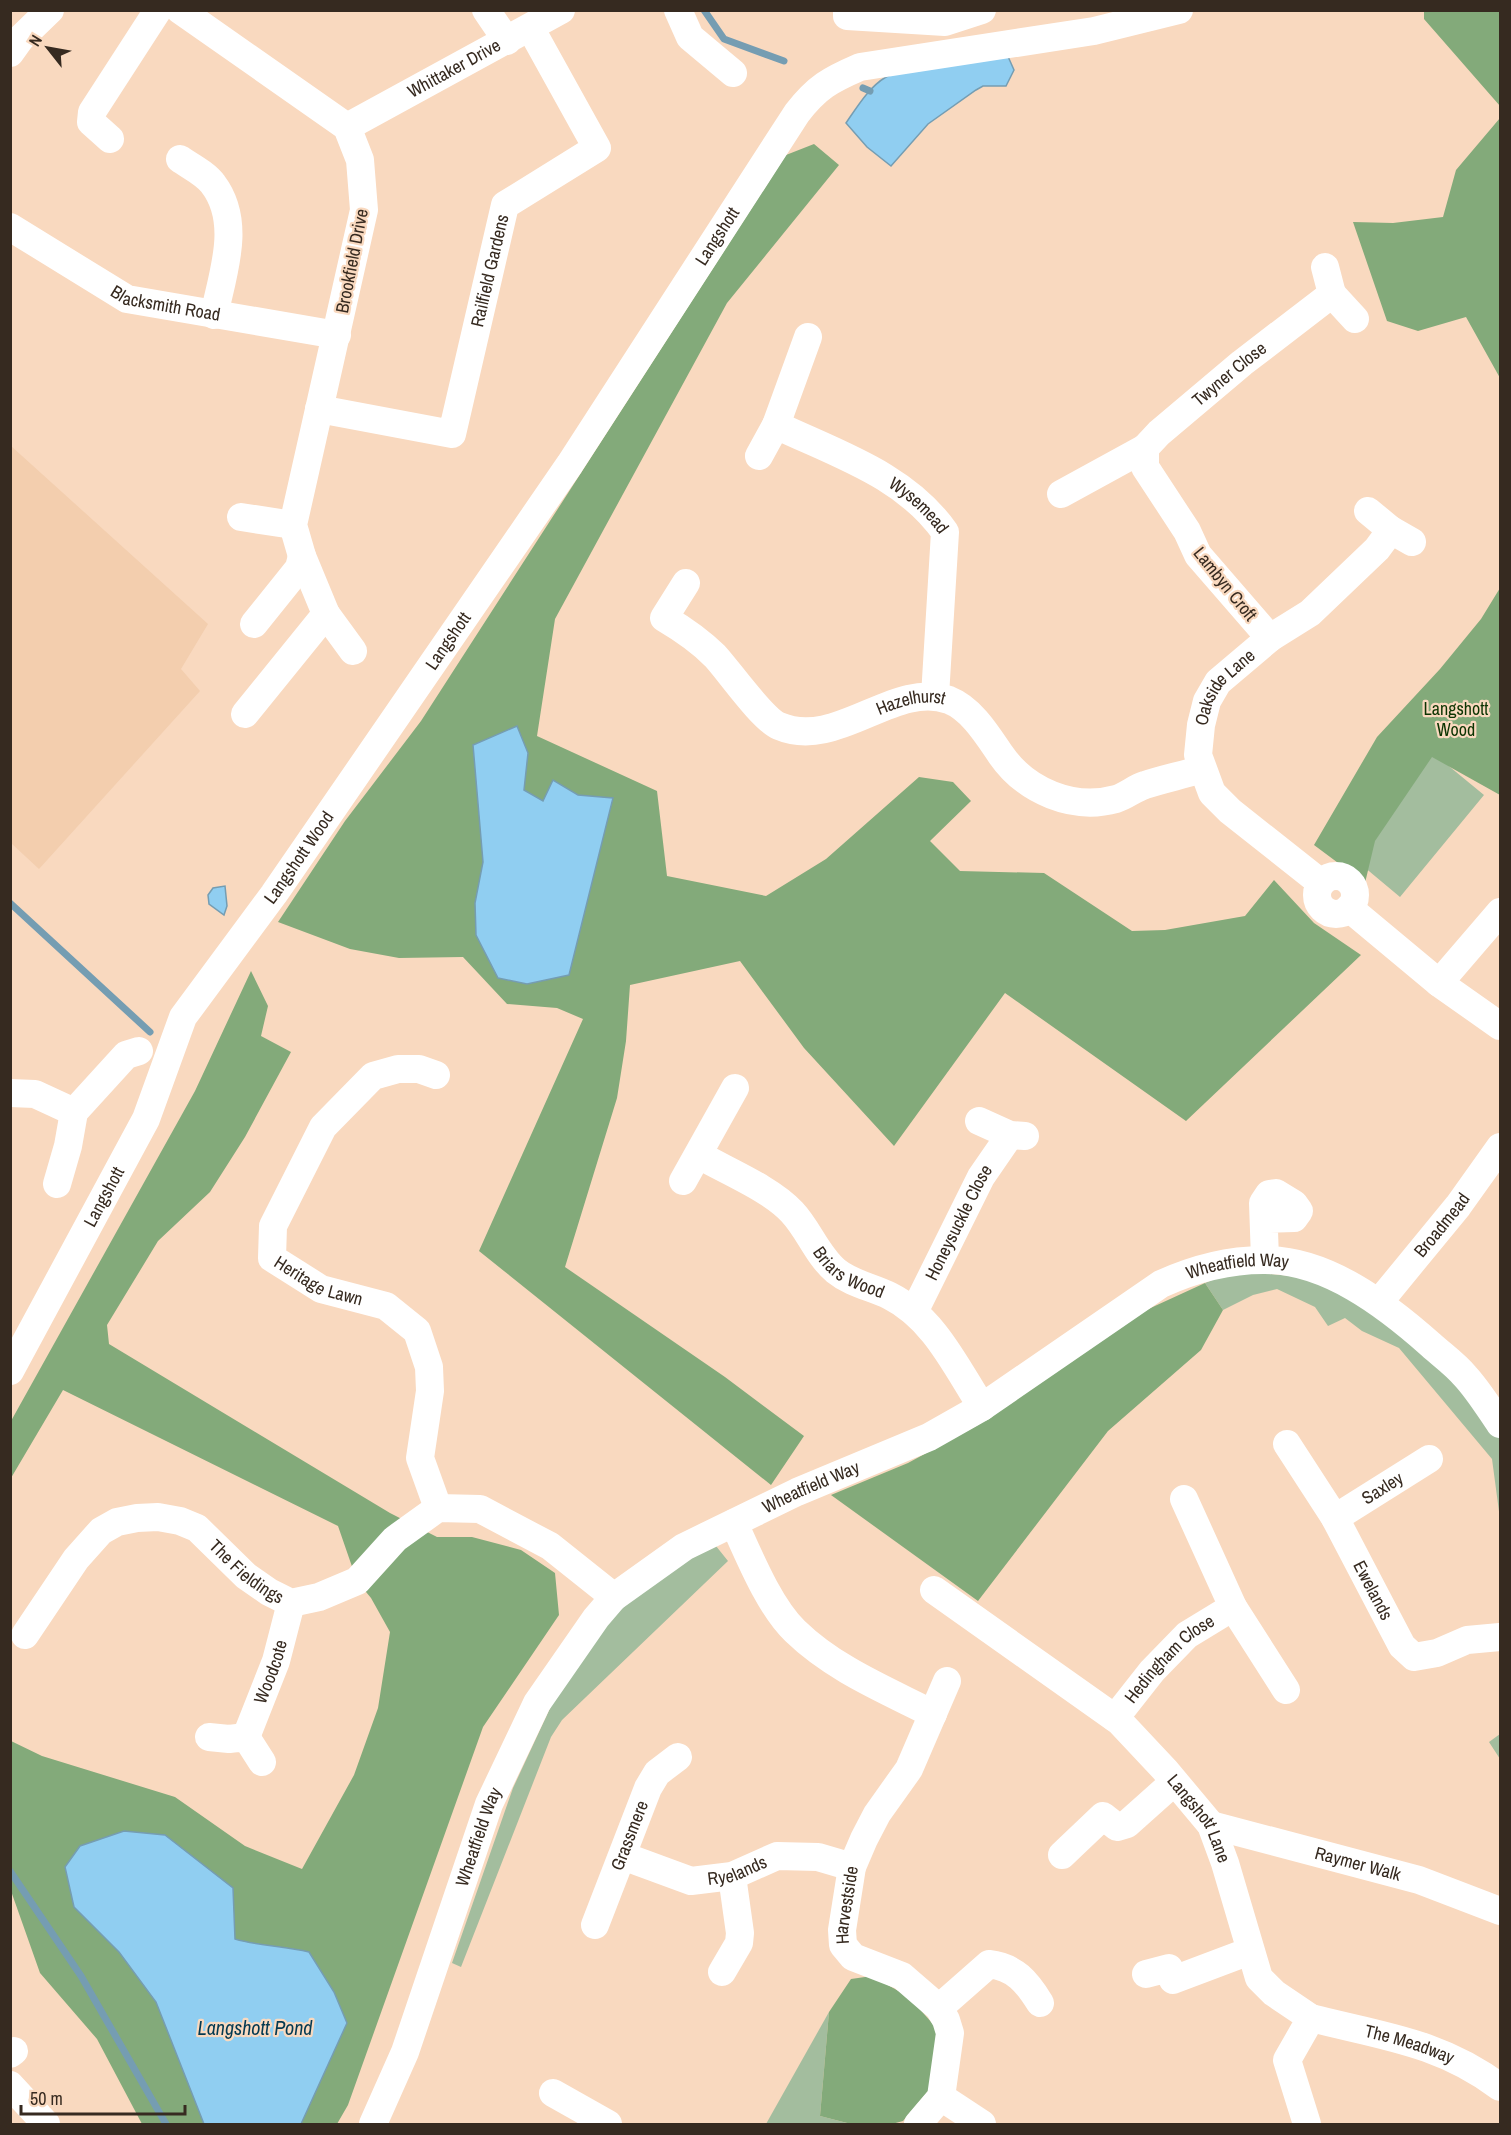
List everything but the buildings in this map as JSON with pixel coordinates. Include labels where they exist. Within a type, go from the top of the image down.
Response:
[{"type":"street","points":[[10,53],[20,39],[50,10]]},
{"type":"street","points":[[110,139],[91,122],[92,112],[158,10]]},
{"type":"street","points":[[180,10],[212,19],[347,127]]},
{"type":"street","points":[[486,10],[519,35]]},
{"type":"street","name":"Whittaker Drive","points":[[347,127],[561,10]]},
{"type":"street","points":[[678,10],[690,37],[734,74]]},
{"type":"street","points":[[847,10],[847,16],[945,22],[982,10]]},
{"type":"street","name":"Langshott","points":[[411,695],[570,464],[796,113],[812,93],[827,81],[860,67],[1094,30],[1179,10]]},
{"type":"street","name":"Railfield Gardens","points":[[319,409],[452,434],[505,205],[597,148],[519,35]]},
{"type":"street","name":"Brookfield Drive","points":[[293,525],[364,210],[360,160],[347,127]]},
{"type":"street","points":[[180,159],[213,183],[229,217],[227,253],[214,315]]},
{"type":"street","name":"Blacksmith Road","points":[[10,227],[127,299],[337,335]]},
{"type":"street","points":[[1325,267],[1332,294],[1355,319]]},
{"type":"street","name":"Twyner Close","points":[[1061,494],[1145,458],[1160,433],[1242,363],[1332,294]]},
{"type":"street","points":[[759,456],[776,425],[808,337]]},
{"type":"street","name":"Wysemead","points":[[776,425],[866,467],[906,490],[932,514],[945,532],[935,696]]},
{"type":"street","name":"Lambyn Croft","points":[[1145,458],[1187,531],[1197,555],[1270,638]]},
{"type":"street","name":"Oakside Lane","points":[[1368,511],[1401,536],[1377,549],[1310,613],[1270,638],[1218,682],[1208,701],[1201,724],[1198,755],[1212,793],[1230,811],[1321,883],[1317,892],[1318,901],[1324,909],[1332,913],[1341,913],[1350,908],[1440,983]]},
{"type":"street","points":[[241,517],[293,525],[302,556],[326,614],[353,651]]},
{"type":"street","points":[[254,624],[299,568],[302,556]]},
{"type":"street","name":"Hazelhurst","points":[[686,583],[664,618],[714,655],[745,693],[778,726],[816,733],[851,722],[884,705],[935,696],[951,701],[970,714],[1004,759],[1021,778],[1039,792],[1087,803],[1117,799],[1143,785],[1202,769]]},
{"type":"street","points":[[245,714],[326,614]]},
{"type":"street","name":"Langshott Wood","points":[[183,1017],[274,894],[411,695]]},
{"type":"street","points":[[1500,912],[1440,983],[1500,1026]]},
{"type":"street","name":"Langshott","points":[[10,1371],[146,1119],[183,1017]]},
{"type":"street","points":[[57,1184],[68,1146],[74,1112],[126,1055],[139,1051]]},
{"type":"street","name":"Heritage Lawn","points":[[436,1075],[419,1069],[398,1069],[373,1076],[323,1127],[273,1226],[272,1258],[321,1289],[386,1306],[417,1331],[429,1367],[430,1391],[420,1458],[438,1508]]},
{"type":"street","points":[[683,1181],[735,1088]]},
{"type":"street","points":[[10,1093],[35,1094],[74,1112]]},
{"type":"street","name":"Honeysuckle Close","points":[[914,1312],[981,1177],[1017,1136],[979,1121]]},
{"type":"street","name":"Broadmead","points":[[1380,1301],[1458,1206],[1500,1148]]},
{"type":"street","name":"Briars Wood","points":[[699,1155],[774,1198],[792,1213],[814,1245],[837,1271],[861,1285],[890,1296],[914,1312],[930,1327],[982,1407]]},
{"type":"street","points":[[1264,1219],[1265,1259]]},
{"type":"street","name":"Wheatfield Way","points":[[373,2124],[405,2052],[489,1804],[537,1703],[596,1618],[614,1597],[684,1546],[797,1492],[929,1437],[982,1407],[1161,1284],[1216,1264],[1265,1259],[1294,1264],[1349,1283],[1380,1301],[1465,1375],[1500,1424]]},
{"type":"street","name":"Ewelands","points":[[1287,1444],[1335,1518],[1402,1647],[1414,1657],[1437,1653],[1467,1640],[1500,1637]]},
{"type":"street","name":"Saxley","points":[[1335,1518],[1429,1459]]},
{"type":"street","name":"Hedingham Close","points":[[1184,1499],[1233,1607],[1286,1690]]},
{"type":"street","points":[[438,1508],[480,1509],[496,1515],[550,1546],[614,1597]]},
{"type":"street","name":"The Fieldings","points":[[25,1635],[76,1559],[101,1531],[117,1522],[158,1517],[180,1521],[197,1528],[246,1576],[268,1592],[291,1603],[319,1598],[357,1581],[395,1539],[438,1508]]},
{"type":"street","points":[[734,1523],[759,1579],[794,1630],[846,1670],[933,1714]]},
{"type":"street","name":"Langshott Lane","points":[[934,1590],[1115,1718],[1174,1782],[1210,1825],[1225,1863],[1250,1952],[1260,1978],[1274,1993],[1311,2018]]},
{"type":"street","name":"Woodcote","points":[[246,1737],[276,1661],[291,1603]]},
{"type":"street","name":"Hedingham Close","points":[[1115,1718],[1152,1671],[1187,1635],[1233,1607]]},
{"type":"street","name":"Harvestside","points":[[941,2097],[950,2033],[939,2008],[902,1976],[853,1957],[843,1945],[842,1930],[852,1867],[876,1814],[909,1769],[947,1682]]},
{"type":"street","points":[[209,1737],[229,1739],[246,1737],[262,1762]]},
{"type":"street","name":"Grassmere","points":[[595,1925],[624,1856],[648,1788],[657,1773],[678,1757]]},
{"type":"street","points":[[1062,1855],[1103,1816],[1117,1827],[1127,1824],[1174,1782]]},
{"type":"street","name":"Raymer Walk","points":[[1210,1825],[1419,1880],[1500,1911]]},
{"type":"street","name":"Ryelands","points":[[624,1856],[691,1881],[732,1876],[777,1856],[818,1857],[852,1867]]},
{"type":"street","points":[[722,1972],[739,1943],[740,1933],[732,1876]]},
{"type":"street","points":[[1146,1974],[1169,1968],[1173,1980],[1250,1952]]},
{"type":"street","points":[[939,2008],[989,1964],[1017,1973],[1029,1985],[1040,2003]]},
{"type":"street","points":[[1307,2124],[1287,2060],[1311,2018]]},
{"type":"street","name":"The Meadway","points":[[1311,2018],[1432,2047],[1462,2062],[1500,2087]]},
{"type":"street","points":[[10,2085],[46,2124]]},
{"type":"street","points":[[553,2093],[601,2123]]},
{"type":"street","points":[[918,2124],[941,2097],[982,2124]]},
{"type":"shaded area","points":[[11,446],[208,624],[181,669],[200,691],[39,869],[11,843]]},
{"type":"green space","points":[[1424,11],[1500,11],[1500,106],[1424,19]]},
{"type":"green space","points":[[1500,118],[1500,378],[1466,317],[1418,331],[1387,321],[1353,222],[1393,223],[1443,217],[1456,170]]},
{"type":"green space","points":[[814,144],[839,165],[727,303],[555,619],[537,736],[657,791],[667,876],[766,896],[826,859],[919,777],[953,782],[971,801],[930,841],[960,871],[1044,873],[1132,931],[1165,930],[1245,916],[1274,880],[1314,923],[1361,955],[1186,1121],[1005,993],[894,1146],[804,1048],[740,961],[630,985],[626,1041],[617,1098],[565,1267],[725,1377],[804,1436],[771,1485],[479,1251],[583,1019],[557,1008],[507,1004],[463,957],[399,958],[350,949],[278,922],[345,821],[421,721],[786,155]]},
{"type":"green space","name":"Langshott Wood","points":[[1500,588],[1500,795],[1432,757],[1375,841],[1365,883],[1314,845],[1377,737],[1440,669],[1481,619]]},
{"type":"green space","points":[[1422,744],[1484,795],[1400,897],[1339,846]]},
{"type":"green space","points":[[251,971],[268,1006],[261,1036],[291,1052],[245,1137],[210,1192],[158,1241],[107,1325],[109,1344],[390,1513],[437,1537],[472,1537],[521,1550],[555,1573],[559,1615],[483,1727],[348,2105],[337,2124],[142,2124],[97,2039],[40,1973],[11,1891],[11,1741],[42,1756],[175,1797],[245,1846],[302,1869],[354,1775],[378,1708],[390,1632],[371,1598],[357,1581],[338,1526],[63,1390],[11,1478],[11,1421],[195,1091]]},
{"type":"green space","points":[[1249,1272],[1303,1277],[1353,1295],[1457,1382],[1497,1431],[1500,1439],[1500,1519],[1492,1459],[1399,1348],[1362,1331],[1345,1318],[1328,1326],[1315,1307],[1277,1289],[1253,1295],[1223,1310],[1205,1283],[1226,1274]]},
{"type":"green space","points":[[1205,1283],[1223,1310],[1201,1350],[1108,1431],[978,1601],[831,1495],[908,1463],[978,1425],[1144,1311]]},
{"type":"green space","points":[[716,1546],[728,1561],[562,1720],[551,1737],[461,1967],[452,1963],[513,1788],[566,1674],[620,1606],[676,1566]]},
{"type":"green space","points":[[1500,1734],[1500,1759],[1489,1742]]},
{"type":"green space","points":[[872,1976],[909,1997],[940,2032],[929,2090],[903,2121],[892,2124],[851,2124],[820,2116],[829,2012],[851,1979]]},
{"type":"green space","points":[[829,2012],[820,2116],[851,2124],[766,2124]]},
{"type":"water","points":[[1006,52],[1014,70],[1006,86],[983,86],[976,90],[928,124],[891,166],[867,147],[846,123],[869,92],[886,77],[928,64]]},
{"type":"water","points":[[517,726],[528,753],[524,790],[543,801],[553,780],[578,795],[613,798],[569,975],[527,984],[498,978],[476,935],[475,903],[483,862],[473,745]]},
{"type":"water","points":[[225,886],[227,906],[224,915],[209,904],[208,895],[213,888]]},
{"type":"water","name":"Langshott Pond","points":[[124,1831],[165,1835],[233,1888],[235,1939],[309,1952],[334,1992],[347,2023],[301,2124],[204,2124],[156,2002],[119,1952],[74,1907],[65,1867],[80,1846]]},
{"type":"waterway","points":[[704,10],[724,39],[784,61]]},
{"type":"waterway","points":[[863,88],[870,91]]},
{"type":"waterway","points":[[10,903],[150,1032]]},
{"type":"waterway","points":[[10,1871],[81,1976],[166,2124]]}]
